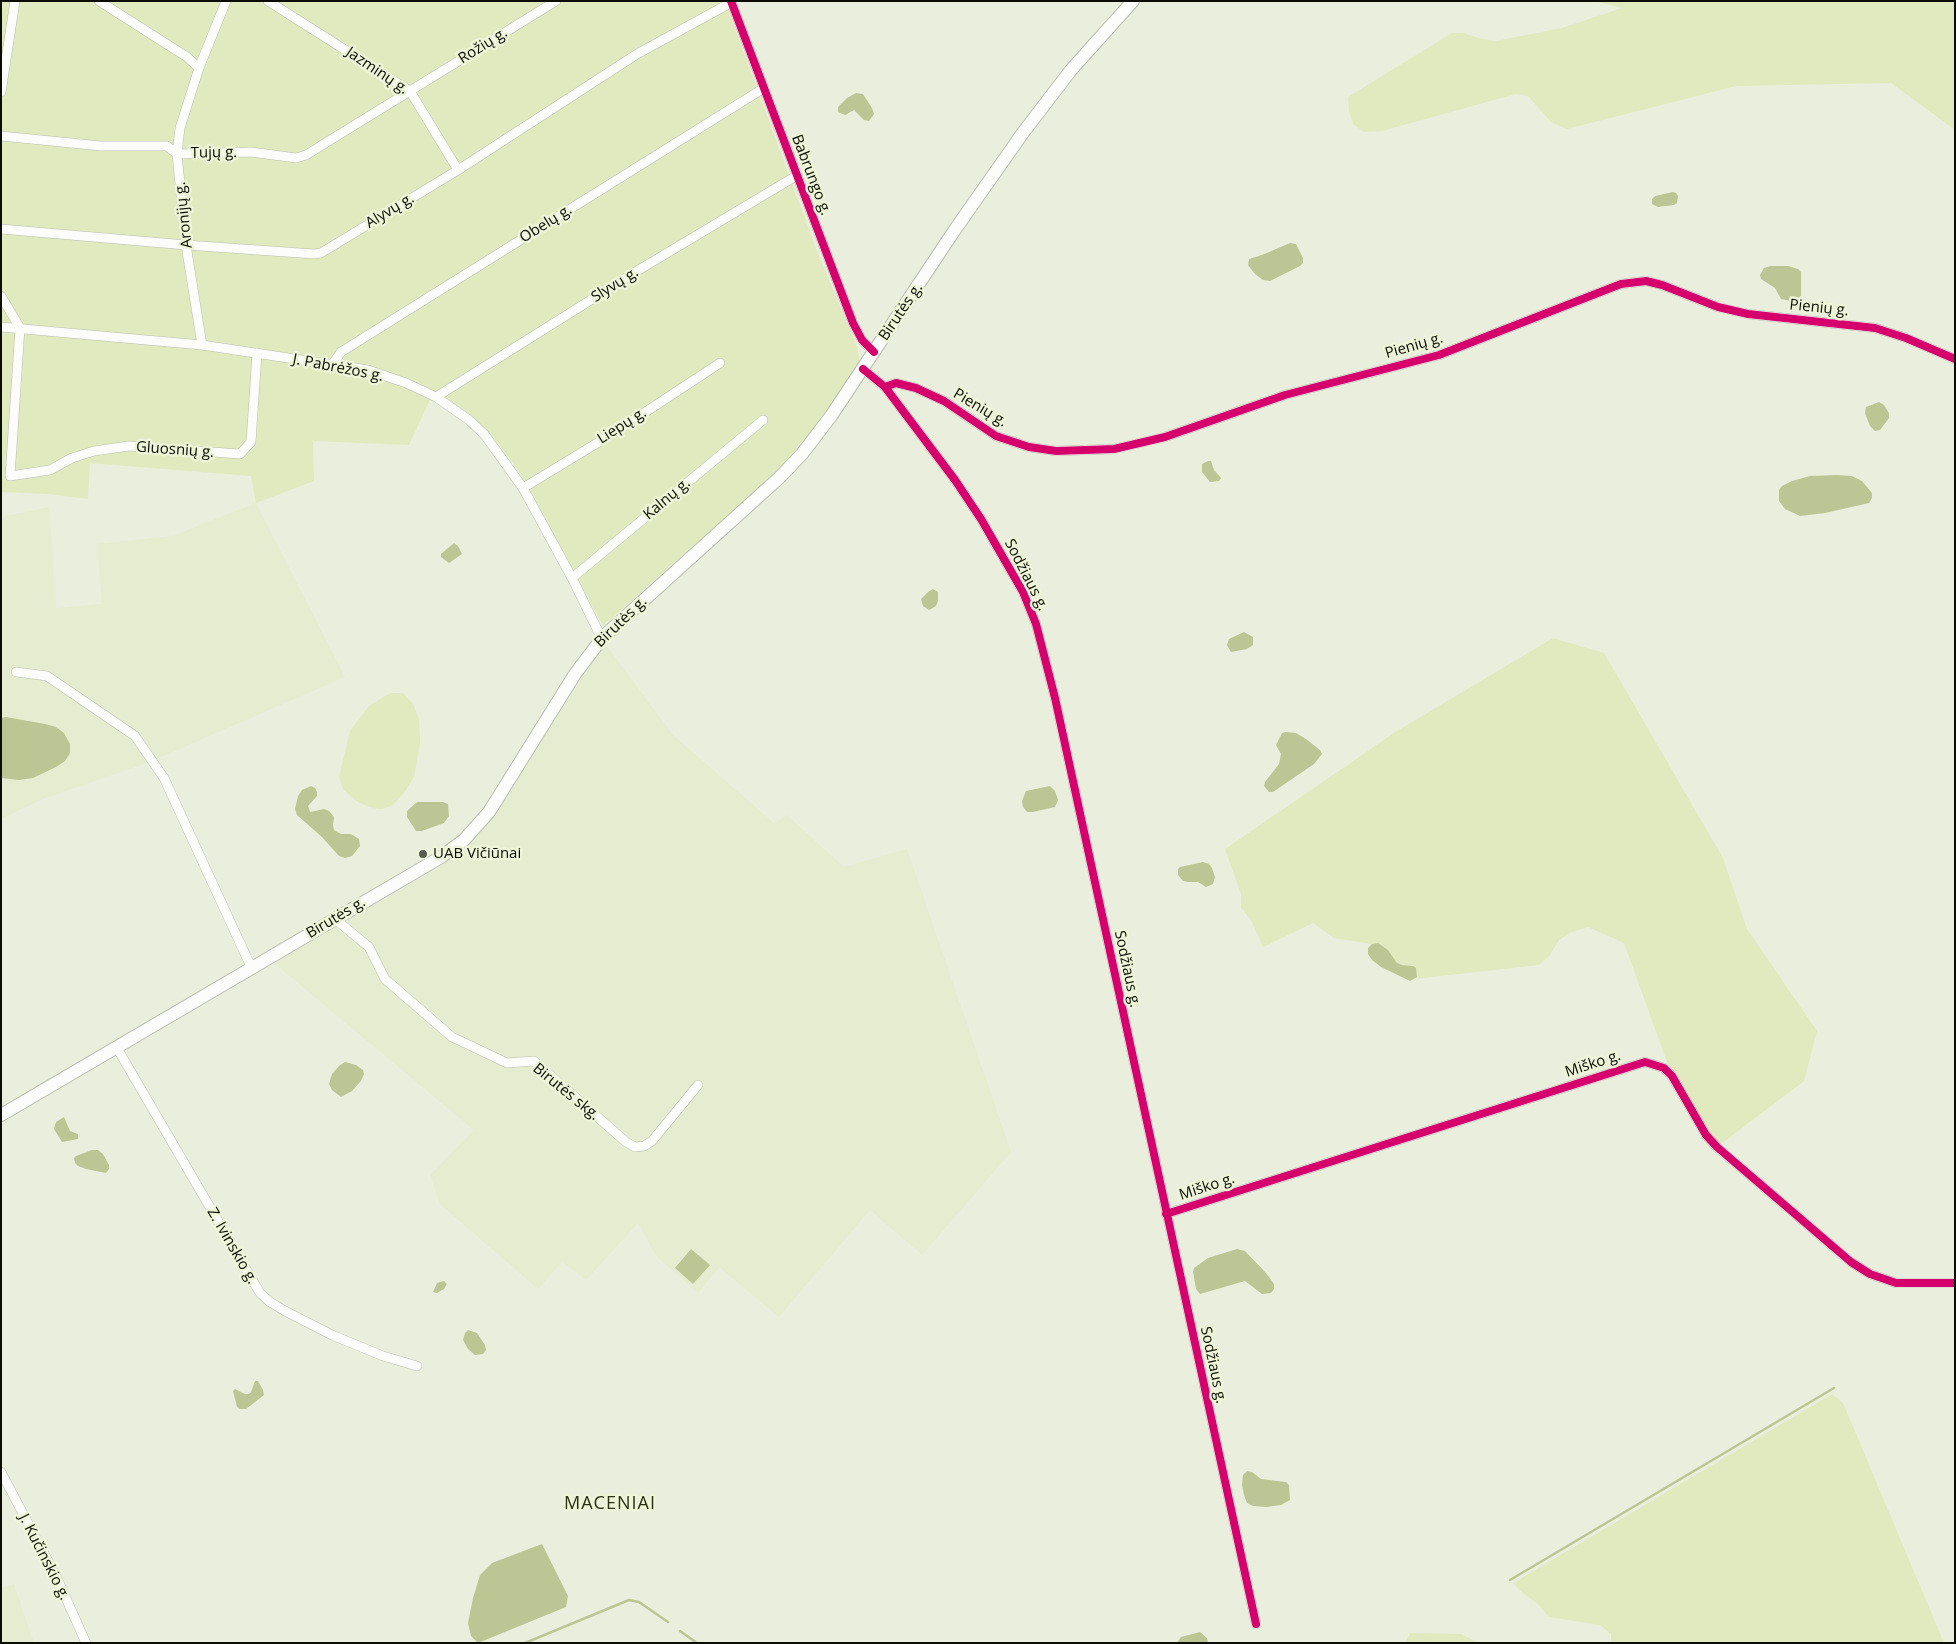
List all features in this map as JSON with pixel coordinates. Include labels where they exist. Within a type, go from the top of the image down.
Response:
[{"type":"main road","name":"Birutės g.","points":[[1,1115],[252,969],[440,857],[464,840],[489,812],[575,674],[603,637],[779,478],[816,436],[863,369],[954,231],[1034,119],[1071,70],[1133,1]]},
{"type":"street","points":[[1,92],[15,1]]},
{"type":"street","points":[[99,1],[187,57],[199,68]]},
{"type":"street","name":"Aronijų g.","points":[[202,345],[186,245],[178,154],[180,128],[199,68],[226,1]]},
{"type":"street","name":"Jazminų g.","points":[[268,1],[410,91],[458,170]]},
{"type":"street","name":"Rožių g.","points":[[410,91],[556,1]]},
{"type":"street","name":"Babrungo g.","points":[[732,2],[853,323],[862,340],[874,352]]},
{"type":"street","name":"Alyvų g.","points":[[1,229],[186,245],[314,254],[321,252],[458,170],[636,54],[732,2]]},
{"type":"street","name":"Obelų g.","points":[[332,365],[340,352],[764,88]]},
{"type":"street","name":"Tujų g.","points":[[1,136],[101,146],[167,146],[178,154],[251,152],[296,158],[306,155],[410,91]]},
{"type":"street","name":"Slyvų g.","points":[[436,397],[637,271],[796,176]]},
{"type":"street","name":"Pienių g.","points":[[885,388],[896,382],[916,388],[944,401],[996,436],[1029,447],[1056,451],[1114,449],[1165,437],[1285,395],[1439,355],[1621,284],[1646,281],[1662,285],[1718,308],[1748,314],[1875,328],[1906,338],[1955,359]]},
{"type":"street","points":[[1,296],[20,328]]},
{"type":"street","name":"J. Pabrėžos g.","points":[[1,327],[202,345],[368,370],[436,397],[469,420],[484,434],[523,488],[572,578],[594,624],[603,637]]},
{"type":"street","name":"Gluosnių g.","points":[[20,328],[10,476],[50,470],[72,458],[94,451],[129,446],[240,454],[251,442],[257,353]]},
{"type":"street","name":"Liepų g.","points":[[523,488],[720,363]]},
{"type":"street","name":"Sodžiaus g.","points":[[863,369],[885,388],[955,480],[981,519],[1023,592],[1036,624],[1057,706],[1256,1624]]},
{"type":"street","name":"Kalnų g.","points":[[572,578],[763,420]]},
{"type":"street","points":[[16,672],[47,676],[135,736],[164,778],[252,969]]},
{"type":"street","name":"Birutės skg.","points":[[335,919],[369,946],[385,979],[452,1037],[507,1063],[534,1061],[626,1142],[635,1147],[644,1146],[652,1141],[698,1085]]},
{"type":"street","name":"Z. Ivinskio g.","points":[[116,1048],[260,1293],[270,1302],[332,1335],[383,1356],[417,1366]]},
{"type":"street","name":"Miško g.","points":[[1166,1214],[1645,1062],[1664,1068],[1672,1076],[1706,1135],[1717,1147],[1851,1262],[1870,1274],[1896,1284],[1955,1283]]},
{"type":"street","name":"J. Kučinskio g.","points":[[1,1472],[57,1578],[86,1643]]},
{"type":"shaded area","points":[[1,1],[725,1],[817,251],[858,350],[860,364],[818,426],[781,468],[603,626],[531,491],[513,463],[490,434],[468,413],[434,391],[409,445],[313,441],[314,481],[256,503],[251,476],[90,463],[88,499],[48,494],[1,492]]},
{"type":"shaded area","points":[[1594,1],[1955,1],[1955,130],[1891,83],[1736,86],[1567,129],[1551,122],[1528,96],[1516,94],[1382,131],[1364,132],[1353,124],[1349,111],[1348,97],[1452,33],[1464,33],[1496,41],[1562,28],[1622,8]]},
{"type":"shaded area","points":[[856,93],[863,94],[872,108],[874,114],[869,121],[864,120],[854,110],[845,115],[838,112],[838,107],[847,98]]},
{"type":"shaded area","points":[[1673,192],[1678,196],[1677,203],[1674,205],[1658,207],[1652,204],[1652,199],[1655,196]]},
{"type":"shaded area","points":[[1290,243],[1296,244],[1303,258],[1303,263],[1300,266],[1270,281],[1263,280],[1248,265],[1249,259]]},
{"type":"shaded area","points":[[1788,266],[1798,269],[1801,272],[1801,296],[1791,301],[1781,299],[1775,288],[1761,279],[1760,275],[1764,268]]},
{"type":"shaded area","points":[[1879,402],[1884,405],[1889,413],[1889,418],[1880,430],[1875,431],[1870,426],[1865,413],[1866,407]]},
{"type":"shaded area","points":[[1211,461],[1214,470],[1221,478],[1219,481],[1210,482],[1202,472],[1202,464]]},
{"type":"shaded area","points":[[1810,476],[1852,476],[1862,481],[1872,493],[1869,503],[1825,513],[1800,516],[1785,509],[1779,501],[1779,490],[1782,486],[1792,481]]},
{"type":"shaded area","points":[[256,503],[345,677],[147,763],[43,799],[1,819],[1,518],[49,507],[56,608],[102,604],[97,544],[172,536]]},
{"type":"shaded area","points":[[454,543],[462,554],[449,563],[441,557],[441,554]]},
{"type":"shaded area","points":[[933,589],[938,592],[938,601],[936,606],[929,610],[923,606],[921,599]]},
{"type":"shaded area","points":[[1244,632],[1253,637],[1253,645],[1247,649],[1231,652],[1227,645],[1229,639]]},
{"type":"shaded area","points":[[1553,638],[1604,653],[1723,858],[1747,929],[1817,1031],[1804,1081],[1717,1147],[1672,1076],[1624,943],[1588,927],[1572,932],[1559,940],[1550,955],[1539,965],[1414,979],[1417,977],[1413,966],[1397,963],[1388,950],[1378,943],[1372,944],[1334,938],[1313,923],[1263,947],[1252,922],[1241,907],[1241,894],[1225,849],[1397,731]]},
{"type":"shaded area","points":[[606,645],[673,735],[774,823],[787,815],[844,867],[907,849],[1011,1152],[922,1255],[870,1210],[779,1317],[719,1267],[698,1293],[657,1257],[638,1223],[586,1280],[562,1262],[538,1289],[440,1204],[430,1175],[474,1130],[274,963],[440,867],[476,838],[488,824],[595,658]]},
{"type":"shaded area","points":[[390,693],[403,693],[413,704],[419,719],[420,743],[414,777],[404,793],[393,805],[382,809],[372,808],[356,801],[343,789],[339,777],[350,731],[369,706]]},
{"type":"shaded area","points":[[6,717],[56,727],[64,733],[70,744],[70,753],[65,761],[33,778],[19,780],[1,778],[1,718]]},
{"type":"shaded area","points":[[1282,733],[1296,733],[1306,739],[1320,750],[1322,754],[1314,764],[1273,792],[1269,792],[1264,786],[1265,782],[1279,764],[1281,754],[1276,745]]},
{"type":"shaded area","points":[[311,786],[315,788],[317,796],[308,806],[310,812],[324,809],[329,811],[334,817],[334,830],[341,834],[351,834],[359,839],[360,846],[352,856],[345,858],[339,856],[322,837],[297,815],[295,809],[298,796],[302,790]]},
{"type":"shaded area","points":[[1050,786],[1055,791],[1058,800],[1055,807],[1027,812],[1023,807],[1022,801],[1026,791]]},
{"type":"shaded area","points":[[417,802],[443,802],[448,804],[449,816],[444,823],[422,831],[416,831],[407,817],[407,811]]},
{"type":"shaded area","points":[[1203,862],[1209,864],[1212,868],[1215,877],[1213,884],[1206,887],[1198,882],[1183,881],[1178,875],[1180,867]]},
{"type":"shaded area","points":[[1378,943],[1388,950],[1397,963],[1416,968],[1417,977],[1410,981],[1381,967],[1372,960],[1368,954],[1368,948],[1372,944]]},
{"type":"shaded area","points":[[345,1062],[356,1065],[363,1070],[364,1074],[361,1081],[352,1091],[341,1097],[332,1090],[329,1084],[332,1074]]},
{"type":"shaded area","points":[[64,1117],[70,1131],[78,1134],[78,1139],[62,1142],[54,1129],[56,1122]]},
{"type":"shaded area","points":[[92,1150],[98,1150],[103,1154],[109,1165],[106,1173],[86,1169],[75,1163],[74,1158],[76,1156]]},
{"type":"shaded area","points":[[691,1249],[710,1265],[693,1284],[675,1268]]},
{"type":"shaded area","points":[[1237,1249],[1245,1251],[1266,1273],[1274,1284],[1274,1289],[1271,1293],[1262,1294],[1245,1281],[1200,1294],[1196,1289],[1194,1268],[1208,1258]]},
{"type":"shaded area","points":[[444,1281],[447,1284],[444,1289],[437,1293],[433,1292],[437,1283]]},
{"type":"shaded area","points":[[468,1330],[477,1333],[485,1345],[486,1350],[483,1354],[475,1355],[468,1349],[463,1340]]},
{"type":"shaded area","points":[[255,1381],[258,1381],[264,1395],[246,1409],[240,1409],[237,1407],[233,1391],[235,1389],[249,1394]]},
{"type":"shaded area","points":[[1832,1394],[1843,1403],[1944,1643],[1611,1643],[1611,1634],[1600,1625],[1549,1617],[1538,1604],[1513,1583]]},
{"type":"shaded area","points":[[1247,1471],[1252,1472],[1261,1479],[1286,1482],[1289,1485],[1290,1500],[1281,1505],[1266,1507],[1253,1506],[1247,1503],[1242,1485],[1243,1475]]},
{"type":"shaded area","points":[[542,1544],[568,1596],[566,1607],[478,1643],[471,1636],[468,1623],[480,1575],[492,1563]]},
{"type":"shaded area","points":[[14,1584],[34,1643],[1,1643],[1,1588]]},
{"type":"shaded area","points":[[1200,1632],[1207,1638],[1208,1643],[1177,1643],[1181,1637]]},
{"type":"shaded area","points":[[1410,1633],[1461,1634],[1479,1643],[1405,1643]]},
{"type":"waterway","points":[[1510,1580],[1834,1388]]},
{"type":"waterway","points":[[525,1643],[629,1600],[639,1602],[668,1622]]},
{"type":"waterway","points":[[680,1631],[697,1643]]},
{"type":"cycle path","points":[[731,1],[853,323],[862,340],[874,352]]},
{"type":"cycle path","points":[[885,387],[896,383],[916,388],[944,401],[996,436],[1029,447],[1056,451],[1114,449],[1165,437],[1285,395],[1439,355],[1621,284],[1646,281],[1662,285],[1718,307],[1748,314],[1875,328],[1906,338],[1955,359]]},
{"type":"cycle path","points":[[863,369],[885,387],[955,480],[981,519],[1023,592],[1036,624],[1055,698],[1256,1624]]},
{"type":"cycle path","points":[[1166,1214],[1645,1062],[1664,1068],[1672,1076],[1706,1135],[1717,1147],[1851,1262],[1870,1274],[1896,1283],[1955,1283]]},
{"type":"place","name":"UAB Vičiūnai","points":[[423,854]]},
{"type":"district","name":"MACENIAI","points":[[610,1504]]}]
